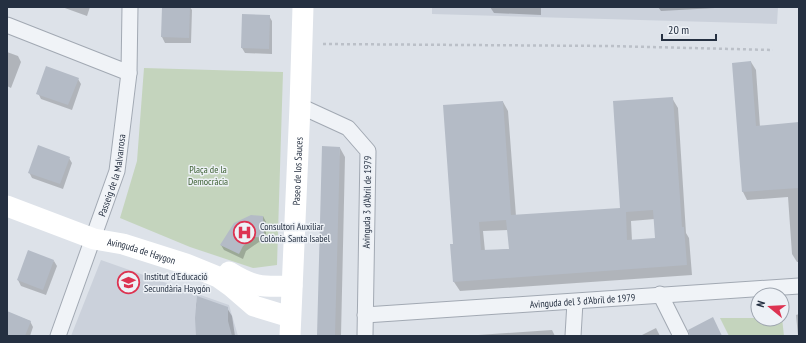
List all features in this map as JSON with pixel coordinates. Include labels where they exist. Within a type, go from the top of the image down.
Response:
[{"type":"street","name":"Passeig de la Malvarrosa","points":[[58,336],[96,234],[117,171],[129,73],[130,7]]},
{"type":"street","name":"Paseo de los Sauces","points":[[290,327],[303,7]]},
{"type":"street","points":[[7,25],[129,73]]},
{"type":"street","name":"Avinguda 3 d'Abril de 1979","points":[[300,106],[348,128],[368,151],[365,336]]},
{"type":"street","name":"Avinguda de Haygon","points":[[7,195],[96,234],[122,234],[186,253],[221,267],[247,284],[260,287],[292,286]]},
{"type":"street","name":"Avinguda de Haygon","points":[[7,206],[96,234],[218,277],[232,286],[254,306],[290,327]]},
{"type":"street","name":"Avinguda del 3 d'Abril de 1979","points":[[366,315],[575,302],[660,294],[799,286]]},
{"type":"street","points":[[660,294],[681,336]]},
{"type":"street","points":[[573,336],[575,302]]},
{"type":"path","points":[[322,44],[609,46],[773,50]]},
{"type":"shaded area","points":[[432,7],[778,7],[777,24],[432,14]]},
{"type":"shaded area","name":"Institut d'Educació Secundària Haygón","points":[[101,260],[229,305],[238,336],[71,336]]},
{"type":"green space","name":"Plaça de la Democràcia","points":[[144,68],[283,72],[277,265],[253,268],[190,247],[120,218],[137,161]]},
{"type":"green space","points":[[720,318],[750,318],[750,327],[783,327],[784,336],[729,336]]},
{"type":"building","points":[[162,7],[190,7],[189,38],[161,37]]},
{"type":"building","points":[[242,14],[270,15],[269,49],[241,48]]},
{"type":"building","points":[[751,61],[756,126],[799,122],[799,188],[742,192],[732,63]]},
{"type":"building","points":[[46,66],[79,78],[68,105],[36,94]]},
{"type":"building","points":[[673,97],[682,227],[684,227],[687,265],[453,282],[450,244],[453,244],[443,105],[503,101],[511,215],[620,208],[613,101]],"holes":[[[653,210],[655,238],[627,240],[626,212]],[[506,220],[509,249],[481,250],[479,222]]]},
{"type":"building","points":[[38,145],[70,157],[60,184],[28,173]]},
{"type":"building","points":[[322,146],[340,147],[335,336],[317,336]]},
{"type":"building","name":"Consultori Auxiliar Colònia Santa Isabel","points":[[251,215],[263,216],[264,238],[255,237],[243,246],[239,254],[220,245],[234,223]]},
{"type":"building","points":[[28,250],[54,260],[43,290],[17,280]]},
{"type":"building","points":[[197,296],[228,307],[228,321],[232,336],[196,336],[195,318]]},
{"type":"building","points":[[7,311],[31,321],[25,336],[7,336]]},
{"type":"building","points":[[713,317],[722,336],[690,336],[688,330]]},
{"type":"place","name":"Consultori Auxiliar Colònia Santa Isabel","points":[[245,232]]},
{"type":"place","name":"Institut d'Educació Secundària Haygón","points":[[128,282]]}]
